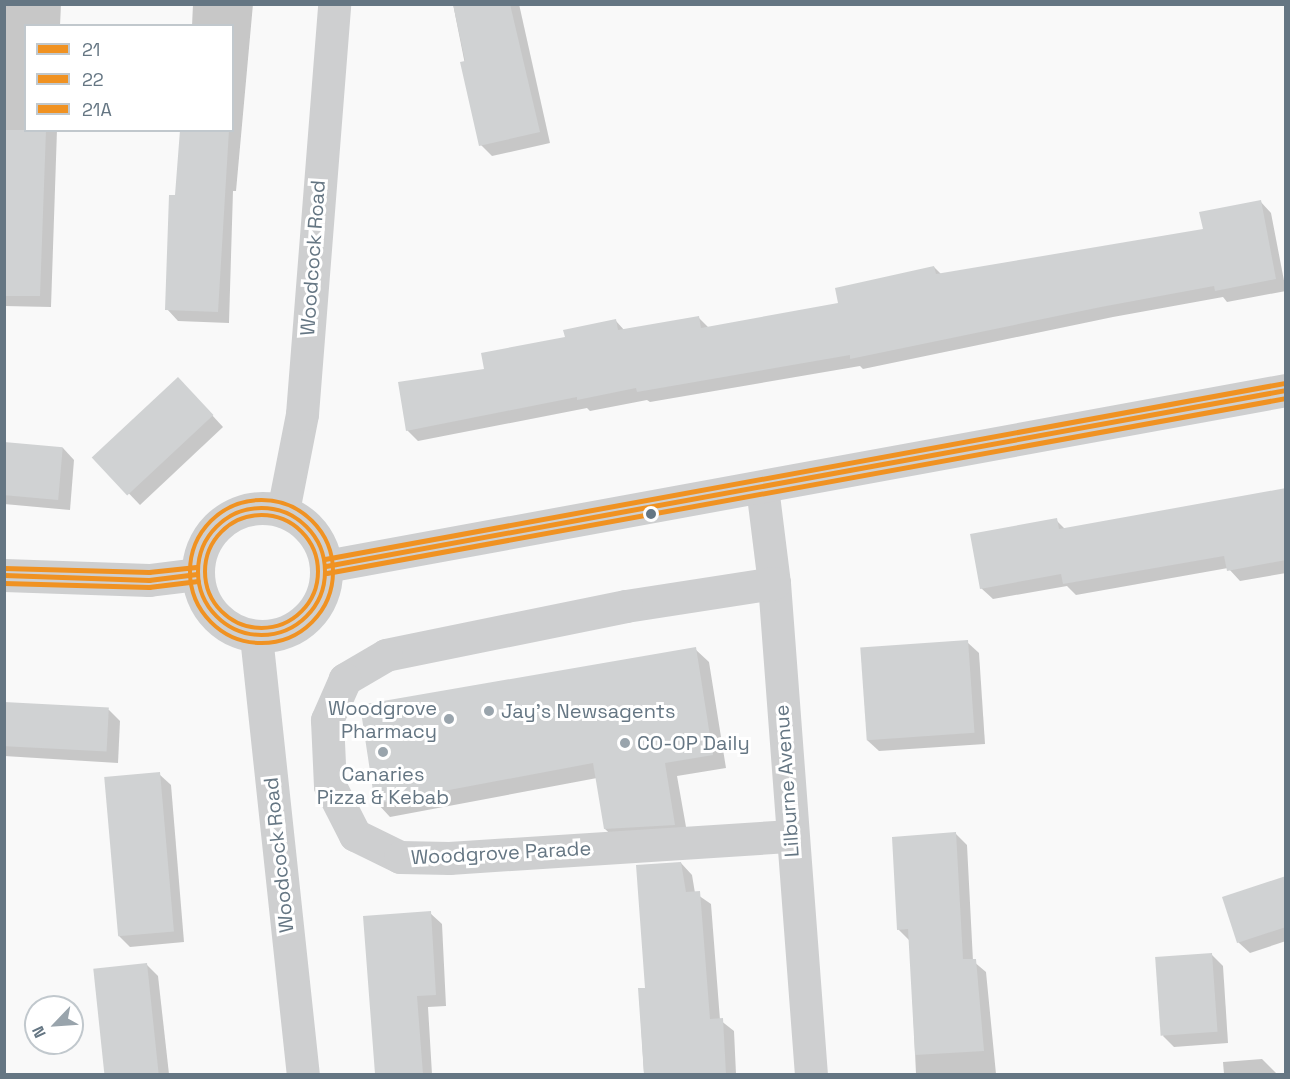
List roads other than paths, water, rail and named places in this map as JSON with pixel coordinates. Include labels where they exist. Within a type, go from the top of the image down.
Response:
[{"type":"street","name":"Woodcock Road","points":[[283,511],[302,414],[334,4]]},
{"type":"street","points":[[326,566],[1286,390]]},
{"type":"street","name":"Lilburne Avenue","points":[[762,487],[774,583],[791,836],[812,1074]]},
{"type":"street","points":[[262,507],[283,511],[304,523],[320,543],[326,566],[318,603],[307,618],[292,629],[256,636],[233,630],[214,616],[202,597],[197,574],[200,554],[209,535],[224,520],[242,510],[262,507]]},
{"type":"street","points":[[4,575],[149,580],[197,574]]},
{"type":"street","name":"Woodgrove Parade","points":[[774,583],[626,606],[386,655],[345,679],[327,720],[330,786],[355,835],[400,857],[449,858],[791,836]]},
{"type":"street","name":"Woodcock Road","points":[[256,636],[303,1074]]},
{"type":"place","name":"Jay's Newsagents","points":[[489,711]]},
{"type":"place","name":"Woodgrove Pharmacy","points":[[449,719]]},
{"type":"place","name":"CO-OP Daily","points":[[625,743]]},
{"type":"place","name":"Canaries Pizza & Kebab","points":[[383,752]]}]
